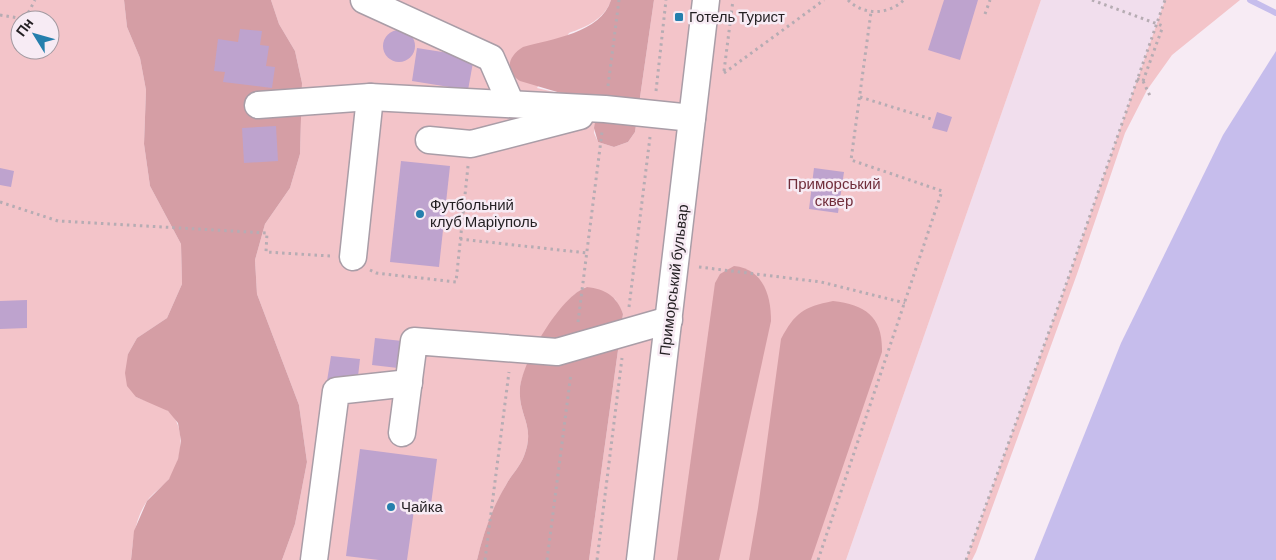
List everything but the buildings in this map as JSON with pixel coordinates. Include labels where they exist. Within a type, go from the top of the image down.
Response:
[{"type":"street","points":[[364,0],[491,58],[511,104]]},
{"type":"street","name":"Приморський бульвар","points":[[640,560],[706,0]]},
{"type":"street","points":[[353,258],[370,97]]},
{"type":"street","points":[[258,105],[370,97],[605,109],[692,118]]},
{"type":"street","points":[[429,140],[470,144],[605,109]]},
{"type":"street","points":[[402,433],[414,341],[557,352],[669,320]]},
{"type":"street","points":[[314,560],[336,391],[409,383]]},
{"type":"path","points":[[0,15],[25,19],[35,0]]},
{"type":"path","points":[[548,560],[619,0]]},
{"type":"path","points":[[597,560],[666,0]]},
{"type":"path","points":[[724,74],[824,0]]},
{"type":"path","points":[[848,0],[861,9],[871,12],[893,8],[904,0]]},
{"type":"path","points":[[985,14],[990,0]]},
{"type":"path","points":[[1092,0],[1163,26],[1143,81],[1151,98]]},
{"type":"path","points":[[966,560],[1062,296],[1165,0]]},
{"type":"path","points":[[818,560],[942,191],[851,160],[871,12]]},
{"type":"path","points":[[1137,79],[1143,81]]},
{"type":"path","points":[[860,97],[931,119]]},
{"type":"path","points":[[376,273],[456,282],[470,144]]},
{"type":"path","points":[[0,202],[58,221],[267,233],[266,252],[353,258]]},
{"type":"path","points":[[460,240],[587,253]]},
{"type":"path","points":[[699,266],[822,282],[905,302]]},
{"type":"path","points":[[485,560],[512,349]]},
{"type":"shaded area","points":[[124,0],[271,0],[279,24],[295,51],[302,83],[300,154],[290,188],[265,224],[255,260],[257,294],[299,405],[307,462],[295,524],[282,560],[131,560],[134,531],[147,501],[169,479],[178,459],[181,441],[178,423],[168,411],[136,397],[127,386],[125,373],[128,354],[137,338],[167,318],[182,284],[181,244],[150,186],[144,144],[146,90],[140,58],[127,27]]},
{"type":"shaded area","points":[[611,0],[654,0],[635,132],[628,142],[614,147],[598,142],[594,128],[596,117],[571,96],[520,81],[515,77],[510,68],[511,59],[523,47],[574,33],[586,27],[597,20]]},
{"type":"shaded area","points":[[1041,0],[1165,0],[1062,296],[966,560],[846,560]]},
{"type":"shaded area","points":[[1276,51],[1276,560],[1034,560],[1121,343],[1223,135]]},
{"type":"shaded area","points":[[734,266],[752,272],[763,285],[771,311],[771,321],[719,560],[677,560],[715,283],[720,274]]},
{"type":"shaded area","points":[[587,287],[610,294],[617,302],[623,314],[589,560],[477,560],[492,512],[508,481],[522,460],[527,445],[527,428],[520,398],[522,377],[544,331],[566,303]]},
{"type":"shaded area","points":[[833,301],[855,306],[870,315],[876,322],[879,330],[882,340],[882,352],[811,560],[749,560],[781,339],[801,312]]},
{"type":"green space","points":[[0,0],[124,0],[127,27],[140,58],[146,90],[144,144],[150,186],[181,244],[182,284],[167,318],[137,338],[128,354],[136,397],[161,406],[174,417],[180,434],[180,444],[177,463],[173,472],[164,485],[149,498],[137,522],[131,560],[0,560]]},
{"type":"green space","points":[[271,0],[611,0],[600,17],[588,25],[569,33],[537,88],[571,96],[596,117],[594,133],[598,142],[614,147],[628,142],[635,132],[654,0],[693,0],[626,560],[589,560],[623,314],[615,299],[587,287],[577,292],[556,316],[536,348],[522,378],[520,398],[527,428],[527,445],[522,460],[508,481],[492,512],[477,560],[282,560],[295,524],[307,462],[299,405],[257,294],[255,260],[265,224],[290,188],[300,154],[302,83],[295,51],[279,24]]},
{"type":"green space","name":"Приморський сквер","points":[[719,0],[1041,0],[846,560],[653,560]]},
{"type":"green space","points":[[1165,0],[1240,0],[1172,55],[1147,90],[1125,133],[1077,274],[976,552],[972,560],[966,560],[1062,296]]},
{"type":"waterway","points":[[1250,0],[1276,13]]},
{"type":"place","name":"Готель Турист","points":[[679,17]]},
{"type":"place","name":"Футбольний клуб Маріуполь","points":[[420,214]]},
{"type":"place","name":"Чайка","points":[[391,507]]}]
